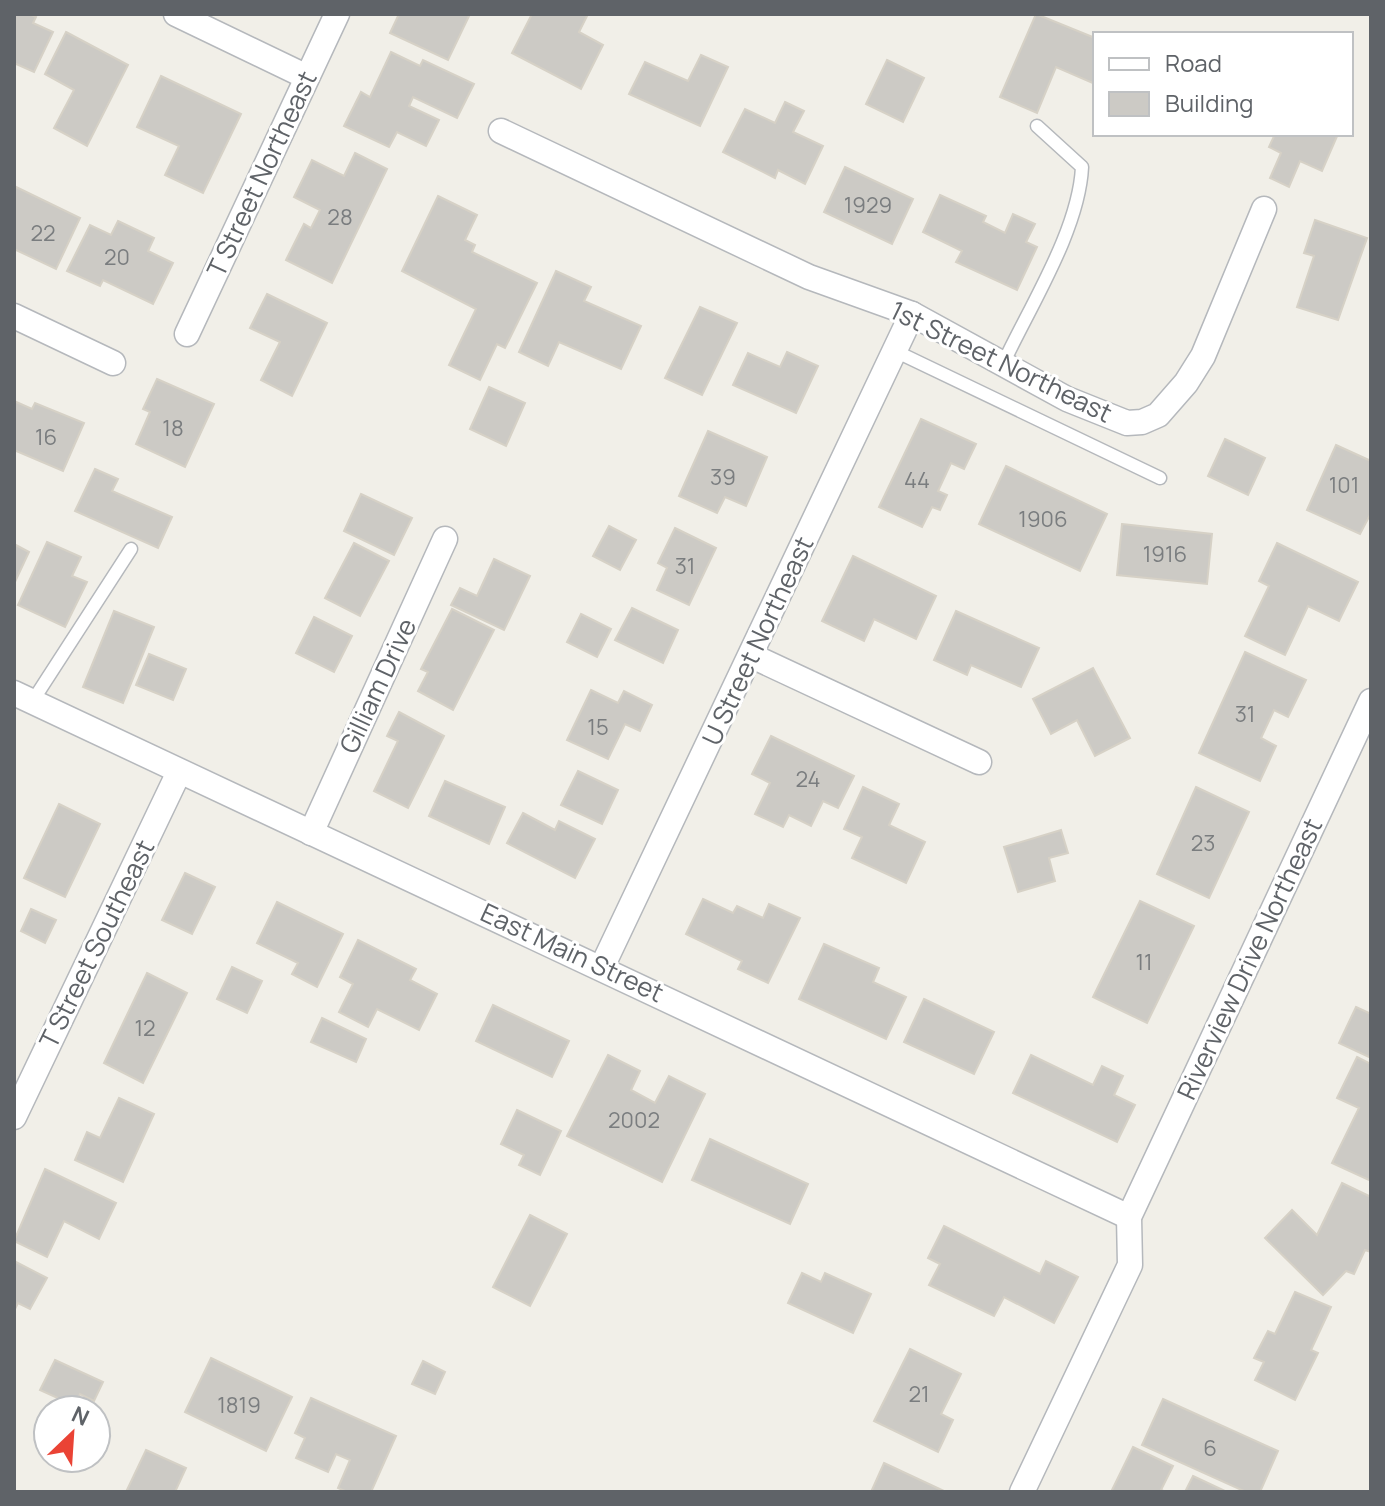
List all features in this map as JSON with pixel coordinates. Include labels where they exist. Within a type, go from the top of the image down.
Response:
[{"type":"street","points":[[176,14],[307,77]]},
{"type":"street","name":"T Street Northeast","points":[[187,334],[337,14]]},
{"type":"street","name":"1st Street Northeast","points":[[501,131],[809,277],[912,314],[1109,419],[1135,424],[1158,415],[1180,392],[1203,356],[1264,209]]},
{"type":"street","name":"U Street Northeast","points":[[602,967],[912,314]]},
{"type":"street","points":[[14,316],[113,363]]},
{"type":"street","name":"Gilliam Drive","points":[[311,833],[445,539]]},
{"type":"street","points":[[752,656],[979,762]]},
{"type":"street","name":"East Main Street","points":[[23,698],[602,967],[1129,1217]]},
{"type":"street","name":"Riverview Drive Northeast","points":[[1129,1217],[1371,701]]},
{"type":"street","name":"T Street Southeast","points":[[14,1117],[179,772]]},
{"type":"street","points":[[1022,1492],[1130,1265],[1129,1217]]},
{"type":"lane","points":[[1003,364],[1081,190],[1082,167],[1037,126]]},
{"type":"lane","points":[[895,351],[1160,478]]},
{"type":"lane","points":[[23,698],[131,549]]},
{"type":"building","points":[[14,14],[36,17],[33,23],[53,32],[34,72],[14,63]]},
{"type":"building","points":[[399,14],[470,14],[448,60],[390,33]]},
{"type":"building","points":[[532,14],[588,14],[579,32],[603,45],[581,89],[512,53]]},
{"type":"building","points":[[1036,14],[1093,37],[1093,83],[1056,67],[1037,113],[1000,97]]},
{"type":"building","points":[[66,32],[128,65],[87,146],[54,128],[74,90],[45,74]]},
{"type":"building","points":[[391,52],[420,66],[423,60],[474,84],[457,118],[413,97],[409,106],[439,120],[426,146],[397,132],[389,147],[344,126],[361,92],[370,97]]},
{"type":"building","points":[[701,55],[728,67],[700,126],[629,94],[645,62],[688,81]]},
{"type":"building","points":[[887,60],[924,78],[903,122],[866,104]]},
{"type":"building","points":[[161,76],[241,114],[203,193],[165,175],[179,146],[137,127]]},
{"type":"building","points":[[785,102],[804,111],[793,132],[823,146],[805,184],[778,170],[775,178],[723,152],[745,109],[775,123]]},
{"type":"building","points":[[1274,136],[1337,136],[1322,171],[1300,161],[1289,187],[1270,178],[1281,153],[1269,147]]},
{"type":"building","points":[[355,153],[387,169],[332,283],[286,260],[304,224],[311,228],[320,210],[294,197],[312,160],[344,176]]},
{"type":"building","points":[[845,167],[913,199],[892,244],[824,212]]},
{"type":"building","points":[[14,186],[80,218],[56,269],[14,249]]},
{"type":"building","points":[[940,195],[986,216],[983,222],[1005,233],[1013,214],[1035,224],[1026,242],[1037,247],[1017,290],[956,262],[962,251],[923,232]]},
{"type":"building","points":[[438,196],[477,215],[465,240],[475,245],[472,252],[537,283],[505,348],[497,344],[480,380],[449,365],[476,309],[402,271]]},
{"type":"building","points":[[1315,220],[1367,238],[1338,320],[1297,307],[1314,256],[1304,253]]},
{"type":"building","points":[[118,221],[154,238],[148,251],[173,263],[153,304],[103,280],[100,286],[67,271],[90,225],[111,235]]},
{"type":"building","points":[[556,271],[591,287],[584,301],[641,326],[621,369],[559,342],[548,366],[519,352]]},
{"type":"building","points":[[267,294],[327,323],[292,396],[261,380],[280,342],[250,328]]},
{"type":"building","points":[[700,307],[737,323],[702,395],[665,378]]},
{"type":"building","points":[[787,352],[818,366],[796,413],[733,385],[748,353],[780,367]]},
{"type":"building","points":[[157,379],[214,404],[185,467],[136,444],[150,412],[143,409]]},
{"type":"building","points":[[489,387],[525,403],[506,446],[470,429]]},
{"type":"building","points":[[14,401],[32,409],[35,403],[84,423],[63,471],[14,450]]},
{"type":"building","points":[[921,419],[976,444],[964,469],[951,463],[938,491],[947,495],[940,510],[932,507],[922,527],[879,507]]},
{"type":"building","points":[[708,431],[767,457],[746,506],[725,497],[717,513],[679,496]]},
{"type":"building","points":[[1225,439],[1265,458],[1248,495],[1208,476]]},
{"type":"building","points":[[1336,445],[1371,461],[1371,513],[1360,534],[1307,510]]},
{"type":"building","points":[[1006,466],[1107,514],[1080,571],[979,524]]},
{"type":"building","points":[[95,469],[118,479],[112,491],[172,517],[158,548],[75,511]]},
{"type":"building","points":[[361,494],[412,518],[394,555],[344,531]]},
{"type":"building","points":[[1122,524],[1212,534],[1207,584],[1117,575]]},
{"type":"building","points":[[609,526],[636,540],[620,570],[593,556]]},
{"type":"building","points":[[675,528],[716,548],[689,605],[657,590],[667,568],[658,563]]},
{"type":"building","points":[[47,542],[81,557],[72,576],[87,582],[65,627],[18,605]]},
{"type":"building","points":[[354,543],[389,561],[360,616],[325,598]]},
{"type":"building","points":[[1277,543],[1358,582],[1339,621],[1308,606],[1285,655],[1245,636],[1269,586],[1259,581]]},
{"type":"building","points":[[14,544],[29,552],[14,584]]},
{"type":"building","points":[[853,556],[936,596],[916,639],[874,619],[864,641],[822,621]]},
{"type":"building","points":[[494,559],[530,576],[504,630],[451,605],[460,588],[477,596]]},
{"type":"building","points":[[632,608],[678,630],[663,663],[615,640]]},
{"type":"building","points":[[452,609],[494,630],[453,710],[418,691],[428,672],[421,669]]},
{"type":"building","points":[[114,611],[154,627],[123,703],[83,687]]},
{"type":"building","points":[[956,611],[1039,648],[1021,687],[971,665],[967,675],[934,660]]},
{"type":"building","points":[[581,614],[611,629],[597,657],[567,642]]},
{"type":"building","points":[[314,617],[352,636],[334,672],[296,653]]},
{"type":"building","points":[[1245,652],[1306,680],[1288,717],[1274,710],[1261,738],[1276,746],[1260,781],[1199,753]]},
{"type":"building","points":[[149,654],[186,669],[173,700],[136,685]]},
{"type":"building","points":[[1093,668],[1130,738],[1095,756],[1077,720],[1051,734],[1033,699]]},
{"type":"building","points":[[591,690],[618,703],[624,691],[652,705],[640,731],[625,724],[608,759],[567,740]]},
{"type":"building","points":[[399,712],[444,736],[408,808],[374,791],[398,741],[387,736]]},
{"type":"building","points":[[771,736],[854,776],[838,808],[823,801],[811,826],[789,815],[783,827],[755,814],[770,783],[752,774]]},
{"type":"building","points":[[578,771],[618,790],[602,824],[561,805]]},
{"type":"building","points":[[445,781],[505,807],[489,844],[429,816]]},
{"type":"building","points":[[863,787],[899,804],[889,825],[925,842],[906,883],[852,858],[862,837],[844,829]]},
{"type":"building","points":[[1196,787],[1249,812],[1209,898],[1157,874]]},
{"type":"building","points":[[59,804],[100,824],[65,897],[24,878]]},
{"type":"building","points":[[523,813],[555,830],[559,821],[595,839],[575,878],[507,843]]},
{"type":"building","points":[[1061,830],[1068,853],[1049,858],[1055,881],[1018,892],[1004,847]]},
{"type":"building","points":[[185,873],[215,887],[192,934],[162,920]]},
{"type":"building","points":[[703,899],[733,913],[737,906],[763,918],[769,904],[800,918],[768,983],[738,969],[742,961],[686,934]]},
{"type":"building","points":[[1140,901],[1194,926],[1147,1023],[1093,997]]},
{"type":"building","points":[[277,902],[343,934],[317,987],[292,974],[298,963],[257,943]]},
{"type":"building","points":[[31,909],[56,920],[45,943],[21,931]]},
{"type":"building","points":[[358,940],[416,969],[410,980],[437,994],[419,1030],[377,1009],[368,1027],[339,1012],[353,984],[340,977]]},
{"type":"building","points":[[824,944],[879,968],[873,982],[906,997],[886,1039],[799,999]]},
{"type":"building","points":[[232,967],[262,981],[247,1013],[217,999]]},
{"type":"building","points":[[147,973],[187,993],[143,1083],[104,1063]]},
{"type":"building","points":[[924,999],[994,1032],[974,1074],[904,1042]]},
{"type":"building","points":[[493,1005],[569,1041],[552,1077],[476,1041]]},
{"type":"building","points":[[1356,1007],[1371,1014],[1371,1058],[1339,1043]]},
{"type":"building","points":[[322,1018],[366,1039],[356,1062],[311,1042]]},
{"type":"building","points":[[608,1055],[640,1071],[631,1090],[655,1103],[669,1076],[705,1094],[662,1182],[567,1136]]},
{"type":"building","points":[[1031,1055],[1093,1085],[1102,1066],[1123,1076],[1114,1095],[1135,1105],[1117,1142],[1013,1093]]},
{"type":"building","points":[[1357,1057],[1371,1064],[1371,1181],[1332,1163],[1359,1108],[1337,1098]]},
{"type":"building","points":[[119,1098],[154,1114],[123,1182],[75,1160],[87,1132],[100,1138]]},
{"type":"building","points":[[517,1110],[561,1131],[540,1175],[519,1165],[524,1155],[501,1144]]},
{"type":"building","points":[[710,1139],[808,1184],[790,1224],[692,1180]]},
{"type":"building","points":[[45,1169],[116,1203],[99,1239],[64,1221],[47,1257],[14,1241]]},
{"type":"building","points":[[1342,1183],[1371,1197],[1371,1252],[1365,1250],[1354,1274],[1346,1271],[1323,1295],[1265,1238],[1292,1210],[1317,1235]]},
{"type":"building","points":[[530,1215],[567,1234],[530,1306],[493,1287]]},
{"type":"building","points":[[944,1226],[1040,1274],[1046,1261],[1078,1277],[1054,1323],[1004,1297],[994,1316],[929,1285],[940,1264],[928,1258]]},
{"type":"building","points":[[14,1261],[47,1278],[30,1309],[18,1303],[14,1311]]},
{"type":"building","points":[[802,1273],[821,1282],[825,1273],[871,1294],[853,1333],[788,1303]]},
{"type":"building","points":[[1295,1292],[1331,1307],[1311,1350],[1318,1353],[1295,1400],[1255,1380],[1264,1362],[1254,1358],[1268,1331],[1275,1334]]},
{"type":"building","points":[[910,1349],[961,1374],[941,1414],[953,1420],[938,1452],[874,1421]]},
{"type":"building","points":[[211,1358],[292,1397],[266,1451],[185,1412]]},
{"type":"building","points":[[55,1360],[103,1382],[97,1394],[49,1394],[40,1390]]},
{"type":"building","points":[[423,1361],[445,1372],[435,1394],[412,1384]]},
{"type":"building","points":[[311,1398],[396,1436],[371,1492],[347,1492],[338,1488],[350,1460],[336,1454],[328,1472],[296,1458],[305,1438],[295,1433]]},
{"type":"building","points":[[1163,1399],[1278,1451],[1260,1492],[1246,1492],[1142,1445]]},
{"type":"building","points":[[1133,1447],[1173,1466],[1161,1490],[1166,1492],[1111,1492]]},
{"type":"building","points":[[146,1450],[186,1468],[175,1492],[126,1492]]},
{"type":"building","points":[[884,1463],[946,1492],[871,1492]]},
{"type":"building","points":[[1193,1476],[1227,1492],[1185,1492]]}]
